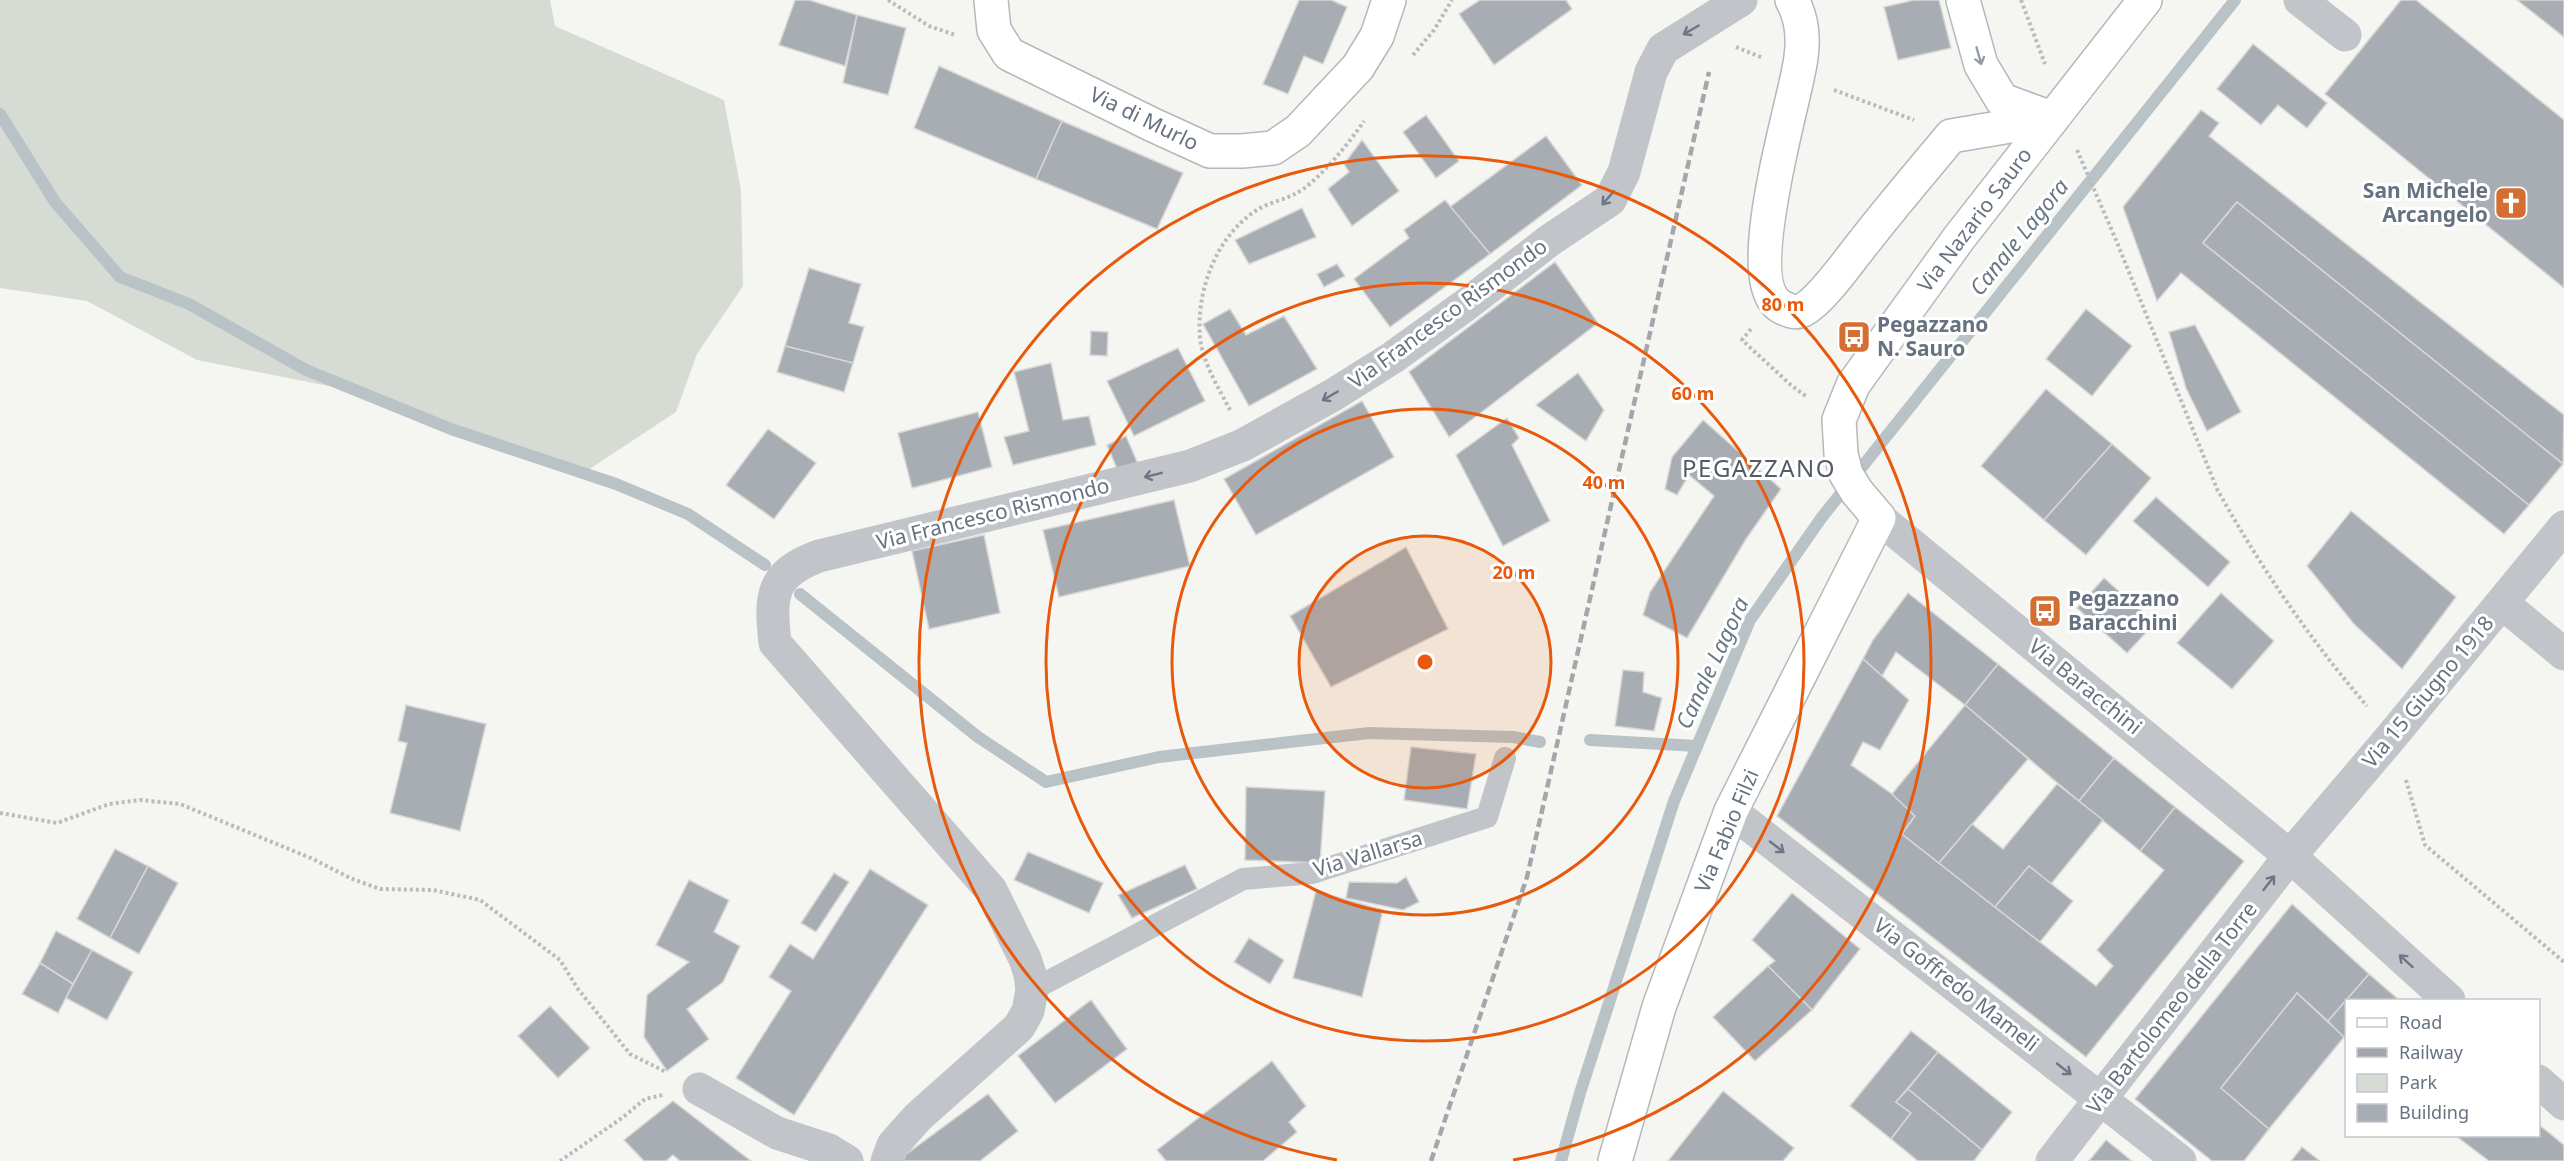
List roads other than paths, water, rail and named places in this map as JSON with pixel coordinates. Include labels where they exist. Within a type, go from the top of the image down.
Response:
[{"type":"street","name":"Via di Murlo","points":[[991,0],[994,30],[1009,54],[1153,125],[1210,150],[1260,151],[1273,148],[1298,131],[1358,67],[1377,36],[1389,0]]},
{"type":"street","name":"Via Francesco Rismondo","points":[[887,1161],[893,1145],[918,1118],[1019,1027],[1028,1011],[1032,990],[1030,974],[991,890],[775,643],[772,612],[775,590],[783,578],[802,563],[819,556],[1190,466],[1243,445],[1333,395],[1392,358],[1550,240],[1610,200],[1624,172],[1655,61],[1663,49],[1741,0]]},
{"type":"street","points":[[1792,0],[1801,17],[1802,58],[1771,200],[1765,272],[1768,291],[1783,309],[1795,312],[1812,303],[1951,136],[2056,114]]},
{"type":"street","points":[[1964,0],[1981,65],[2002,100],[2056,114]]},
{"type":"street","name":"Via Nazario Sauro","points":[[1879,518],[1857,492],[1846,474],[1841,454],[1839,420],[1852,385],[1959,238],[2145,0]]},
{"type":"street","points":[[2300,0],[2345,35]]},
{"type":"street","name":"Via Fabio Filzi","points":[[1615,1161],[1659,1007],[1731,811],[1879,518]]},
{"type":"street","name":"Via Baracchini","points":[[1879,518],[2290,856],[2449,999]]},
{"type":"street","name":"Via 15 Giugno 1918","points":[[2290,856],[2564,527]]},
{"type":"street","points":[[2502,603],[2564,654]]},
{"type":"street","name":"Via Goffredo Mameli","points":[[1731,811],[2180,1161]]},
{"type":"street","name":"Via Bartolomeo della Torre","points":[[2052,1161],[2290,856]]},
{"type":"street","points":[[2540,1083],[2564,1104]]},
{"type":"street","points":[[699,1089],[777,1133],[829,1150],[847,1161]]},
{"type":"lane","name":"Via Vallarsa","points":[[1032,990],[1243,879],[1312,873],[1487,817],[1505,758]]},
{"type":"waterway","name":"Canale Lagora","points":[[1561,1161],[1580,1093],[1674,801],[1750,620],[1822,517],[2235,0]]},
{"type":"waterway","points":[[0,114],[55,202],[120,277],[189,304],[306,370],[451,429],[616,484],[688,514],[765,565]]},
{"type":"waterway","points":[[800,594],[978,737],[1046,782],[1159,757],[1369,733],[1513,737],[1540,742]]},
{"type":"waterway","points":[[1590,740],[1697,746]]},
{"type":"railway","points":[[1431,1161],[1527,877],[1709,72]]},
{"type":"place","name":"San Michele Arcangelo","points":[[2511,203]]},
{"type":"place","name":"Pegazzano N. Sauro","points":[[1854,337]]},
{"type":"place","name":"Pegazzano Baracchini","points":[[2045,611]]},
{"type":"district","name":"PEGAZZANO","points":[[1759,469]]}]
